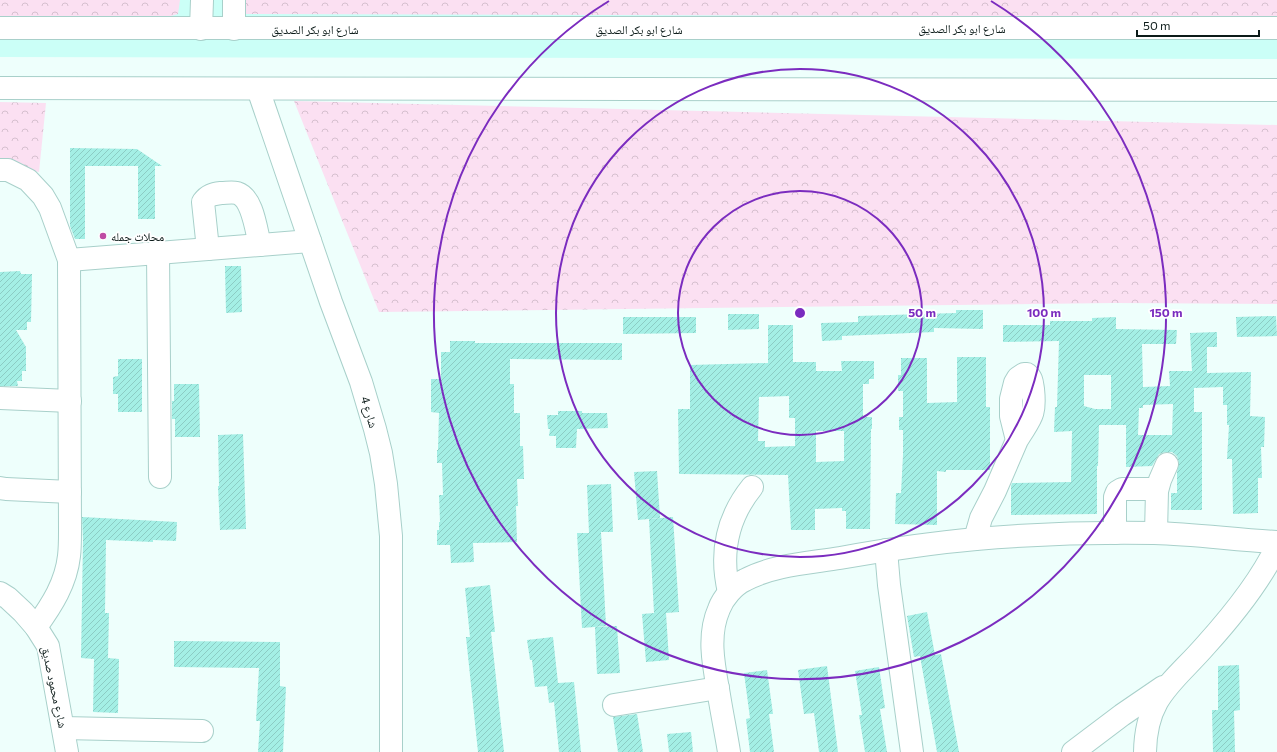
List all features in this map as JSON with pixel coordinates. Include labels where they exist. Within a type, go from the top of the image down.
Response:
[{"type":"street","points":[[201,29],[202,0]]},
{"type":"street","points":[[234,0],[234,29]]},
{"type":"street","name":"شارع ابو بكر الصديق","points":[[0,28],[1277,28]]},
{"type":"street","points":[[0,88],[1277,90]]},
{"type":"street","name":"شارع 4","points":[[258,89],[368,406],[379,447],[386,484],[392,550],[391,752]]},
{"type":"street","points":[[0,170],[8,170],[28,180],[43,196],[50,208],[69,260],[69,557],[62,582],[51,606],[36,627]]},
{"type":"street","points":[[208,249],[203,202],[206,197],[211,194],[237,193],[245,198],[250,207],[260,245]]},
{"type":"street","points":[[69,260],[310,241]]},
{"type":"street","points":[[158,253],[160,477]]},
{"type":"street","points":[[0,398],[70,401]]},
{"type":"street","points":[[975,539],[981,518],[1017,440]]},
{"type":"street","points":[[1156,533],[1157,488],[1167,464]]},
{"type":"street","points":[[729,592],[725,563],[728,534],[735,512],[752,486]]},
{"type":"street","points":[[0,488],[70,492]]},
{"type":"street","points":[[1115,533],[1115,497],[1117,492],[1122,489],[1157,488]]},
{"type":"street","points":[[729,752],[714,662],[712,645],[714,626],[719,608],[729,592],[743,581],[759,573],[886,550],[975,539],[1115,533],[1156,533],[1277,542]]},
{"type":"street","points":[[1073,752],[1122,715],[1168,684],[1198,654],[1228,619],[1257,580],[1270,561],[1277,546]]},
{"type":"street","points":[[886,550],[889,585],[912,752]]},
{"type":"street","name":"شارع محمود صديق","points":[[0,593],[18,607],[36,627],[48,646],[67,752]]},
{"type":"street","points":[[1145,752],[1146,730],[1149,718],[1154,706],[1168,684]]},
{"type":"street","points":[[614,705],[718,688]]},
{"type":"street","points":[[63,728],[202,732]]},
{"type":"shaded area","points":[[0,0],[1277,0],[1277,59],[0,57]]},
{"type":"green space","points":[[0,0],[180,0],[178,14],[161,19],[0,19]]},
{"type":"green space","points":[[246,0],[1277,0],[1277,17],[246,14]]},
{"type":"green space","points":[[294,101],[1277,125],[1277,304],[1114,303],[379,312]]},
{"type":"green space","points":[[0,102],[46,103],[39,172],[0,165]]},
{"type":"building","points":[[70,148],[137,149],[162,166],[155,166],[155,219],[138,219],[138,166],[85,166],[85,239],[75,239],[70,226]]},
{"type":"building","points":[[225,266],[241,266],[242,312],[226,313]]},
{"type":"building","points":[[20,271],[21,274],[32,274],[31,322],[27,322],[27,330],[16,330],[26,347],[26,371],[22,371],[22,381],[17,381],[18,386],[0,386],[0,272]]},
{"type":"building","points":[[956,310],[983,310],[983,329],[934,328],[934,332],[842,336],[842,340],[822,341],[821,323],[858,322],[858,316],[956,313]]},
{"type":"building","points":[[728,314],[759,314],[759,329],[728,330]]},
{"type":"building","points":[[1276,316],[1277,336],[1237,337],[1236,317]]},
{"type":"building","points":[[623,317],[696,317],[696,333],[623,334]]},
{"type":"building","points":[[1116,317],[1116,329],[1177,330],[1176,344],[1142,344],[1143,387],[1170,386],[1169,371],[1192,371],[1190,333],[1217,332],[1217,347],[1207,347],[1207,373],[1251,372],[1250,416],[1265,417],[1264,447],[1261,447],[1262,478],[1258,478],[1258,513],[1233,514],[1232,459],[1227,459],[1229,425],[1227,425],[1227,405],[1223,405],[1223,387],[1194,388],[1194,412],[1202,412],[1202,510],[1171,510],[1171,493],[1177,493],[1177,472],[1179,463],[1177,456],[1172,452],[1165,452],[1159,454],[1152,466],[1126,467],[1126,425],[1099,425],[1097,514],[1011,515],[1012,483],[1071,482],[1072,431],[1054,432],[1055,407],[1057,407],[1059,341],[1003,342],[1003,325],[1050,325],[1050,321],[1092,321],[1092,318]],"holes":[[[1084,375],[1111,375],[1111,409],[1095,409],[1084,406]],[[1173,404],[1172,435],[1138,435],[1139,408],[1143,408],[1143,405]]]},
{"type":"building","points":[[768,325],[793,325],[793,362],[816,362],[816,371],[842,371],[841,361],[874,361],[874,379],[869,379],[869,384],[863,384],[863,417],[872,417],[870,529],[846,529],[846,511],[842,511],[842,508],[815,509],[815,530],[791,530],[788,475],[679,474],[678,409],[690,409],[690,365],[768,363]],"holes":[[[789,396],[789,418],[795,418],[795,446],[765,447],[765,441],[758,441],[759,397]],[[816,431],[844,431],[844,461],[816,462]]]},
{"type":"building","points":[[450,341],[475,341],[475,343],[622,343],[622,360],[510,359],[510,384],[514,384],[514,413],[520,413],[520,446],[523,446],[524,479],[517,479],[517,542],[473,543],[474,562],[451,563],[450,545],[437,545],[437,530],[439,530],[440,522],[439,495],[443,495],[442,463],[437,463],[439,413],[431,412],[431,379],[441,379],[441,352],[450,352]]},
{"type":"building","points":[[957,357],[986,357],[986,407],[990,407],[990,470],[937,471],[937,525],[895,524],[896,493],[901,493],[903,455],[903,430],[899,430],[899,417],[903,417],[903,391],[898,391],[898,375],[901,375],[901,358],[927,358],[927,403],[957,402]]},
{"type":"building","points":[[118,359],[142,359],[142,412],[118,412],[118,394],[113,394],[113,377],[118,376]]},
{"type":"building","points":[[174,384],[199,384],[200,437],[175,437],[175,419],[172,419]]},
{"type":"building","points":[[558,411],[607,413],[608,428],[577,429],[576,448],[556,448],[556,436],[549,436],[550,429],[548,429],[547,415],[558,415]]},
{"type":"building","points":[[243,434],[246,529],[220,530],[218,435]]},
{"type":"building","points":[[657,471],[660,518],[638,520],[634,472]]},
{"type":"building","points":[[611,484],[613,532],[601,532],[606,626],[582,628],[577,533],[589,533],[587,485]]},
{"type":"building","points":[[82,517],[177,522],[176,541],[153,540],[153,542],[106,540],[105,613],[109,613],[108,658],[119,659],[118,713],[93,712],[94,659],[81,658]]},
{"type":"building","points":[[673,517],[679,612],[666,613],[669,660],[646,662],[642,614],[654,613],[649,519]]},
{"type":"building","points":[[490,585],[495,632],[491,632],[504,752],[478,752],[466,637],[470,637],[465,588]]},
{"type":"building","points":[[927,612],[935,655],[941,654],[959,752],[937,752],[920,656],[914,657],[907,616]]},
{"type":"building","points":[[617,626],[620,673],[597,674],[595,627]]},
{"type":"building","points":[[553,637],[558,683],[574,682],[581,752],[559,752],[554,702],[549,703],[547,686],[535,687],[532,660],[530,660],[527,640]]},
{"type":"building","points":[[174,641],[280,642],[280,686],[286,687],[283,752],[258,752],[260,721],[256,721],[259,668],[174,667]]},
{"type":"building","points":[[1239,665],[1240,710],[1234,711],[1235,752],[1213,752],[1212,710],[1218,710],[1218,666]]},
{"type":"building","points":[[827,666],[838,752],[819,752],[814,713],[804,714],[798,670]]},
{"type":"building","points":[[879,667],[885,708],[880,709],[887,752],[865,752],[859,715],[862,715],[855,671]]},
{"type":"building","points":[[767,670],[773,714],[769,714],[774,752],[750,752],[746,719],[750,718],[744,673]]},
{"type":"building","points":[[637,714],[643,752],[618,752],[613,717]]},
{"type":"building","points":[[691,732],[693,752],[669,752],[667,734]]},
{"type":"place","name":"محلات جمله","points":[[103,236]]}]
